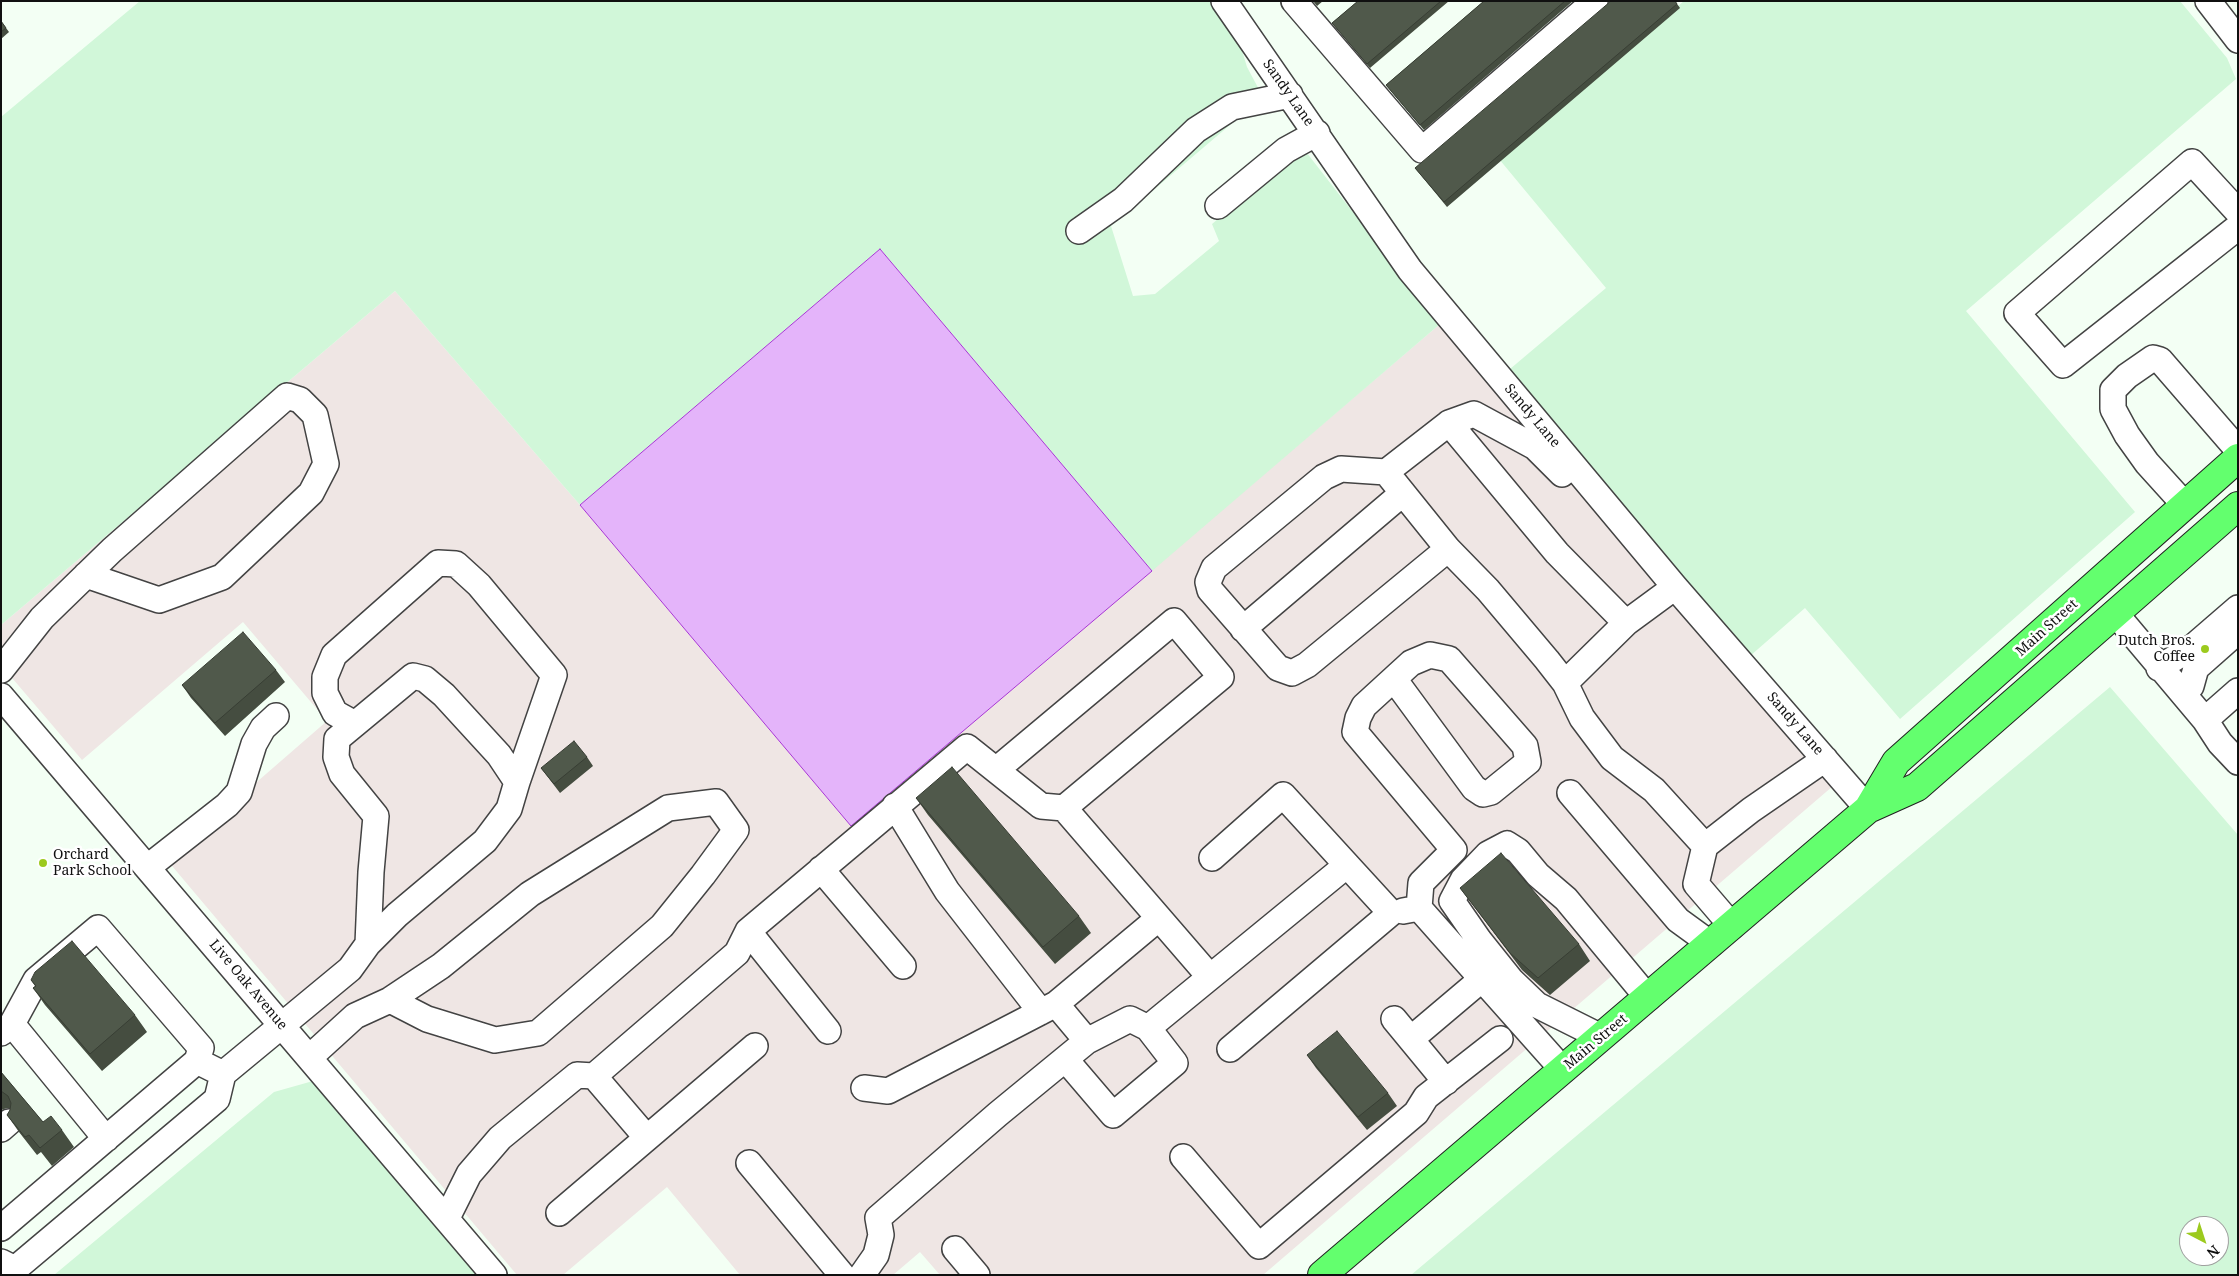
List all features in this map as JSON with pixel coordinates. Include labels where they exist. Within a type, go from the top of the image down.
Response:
[{"type":"main road","name":"Main Street","points":[[1868,809],[1896,762],[2238,458]]},
{"type":"main road","name":"Main Street","points":[[1322,1275],[1868,809],[1917,787],[2238,506]]},
{"type":"street","name":"Sandy Lane","points":[[1224,1],[1410,270],[1675,587],[1868,809]]},
{"type":"street","points":[[1294,1],[1422,150],[1594,1]]},
{"type":"street","points":[[2208,1],[2238,40]]},
{"type":"street","points":[[1079,231],[1122,200],[1196,130],[1232,107],[1290,95]]},
{"type":"street","points":[[1218,206],[1286,150],[1317,133]]},
{"type":"street","points":[[2238,212],[2192,162],[2017,313],[2063,365],[2238,227]]},
{"type":"street","points":[[2185,505],[2148,464],[2113,409],[2113,390],[2127,376],[2153,358],[2160,360],[2238,450]]},
{"type":"street","points":[[1,670],[42,618],[86,575],[119,543],[287,396],[300,400],[315,415],[326,464],[311,493],[222,577],[159,600],[86,575]]},
{"type":"street","points":[[1448,549],[1307,664],[1292,673],[1278,668],[1210,590],[1208,582],[1214,568],[1324,477],[1341,469],[1386,472],[1449,423],[1474,414],[1535,447],[1562,474],[1579,472]]},
{"type":"street","points":[[1449,423],[1557,553],[1626,623]]},
{"type":"street","points":[[1386,472],[1448,549],[1488,590],[1565,683],[1582,718],[1612,758],[1654,790],[1705,846]]},
{"type":"street","points":[[1243,629],[1404,493]]},
{"type":"street","points":[[1,1262],[15,1269],[217,1099],[223,1074],[350,969],[368,944],[397,915],[485,841],[509,809],[554,675],[479,585],[456,564],[438,563],[334,655],[324,677],[325,693],[335,713],[355,724]]},
{"type":"street","points":[[1565,683],[1626,623],[1675,587]]},
{"type":"street","points":[[2167,662],[2185,638],[2234,602]]},
{"type":"street","points":[[2115,613],[2167,662],[2220,742],[2238,762]]},
{"type":"street","points":[[996,770],[1174,621],[1221,677],[1064,808]]},
{"type":"street","points":[[2187,690],[2196,668],[2238,631]]},
{"type":"street","points":[[2187,690],[2238,645]]},
{"type":"street","points":[[1394,680],[1474,788],[1483,794],[1491,792],[1528,762],[1525,746],[1449,659],[1430,655],[1411,663],[1364,706],[1358,718],[1355,732],[1454,850],[1421,883],[1419,908],[1563,1070]]},
{"type":"street","points":[[368,944],[370,872],[376,816],[342,774],[336,757],[337,739],[413,676],[425,679],[444,695],[499,755],[517,782]]},
{"type":"street","points":[[2205,720],[2238,691]]},
{"type":"street","name":"Live Oak Avenue","points":[[1,696],[494,1275]]},
{"type":"street","points":[[148,867],[226,805],[239,792],[254,744],[263,728],[276,716]]},
{"type":"street","points":[[447,1218],[469,1174],[500,1138],[578,1075],[594,1076],[737,953],[748,931],[967,746],[1041,806],[1064,808],[1210,977]]},
{"type":"street","points":[[1732,926],[1696,884],[1705,846],[1751,810],[1825,759]]},
{"type":"street","points":[[1570,793],[1678,920],[1711,944]]},
{"type":"street","points":[[1212,858],[1283,795],[1391,913]]},
{"type":"street","points":[[310,1057],[355,1016],[390,1000],[441,966],[530,894],[668,808],[716,802],[736,830],[704,875],[662,926],[538,1033],[495,1040],[427,1019],[390,1000]]},
{"type":"street","points":[[895,806],[947,891],[1049,1008],[1087,1041]]},
{"type":"street","points":[[1601,1037],[1536,1005],[1500,966],[1452,901],[1463,880],[1488,854],[1507,844],[1518,851],[1538,875],[1566,899],[1648,998]]},
{"type":"street","points":[[1148,1028],[1347,865]]},
{"type":"street","points":[[821,869],[903,966]]},
{"type":"street","points":[[1230,1049],[1391,913],[1419,908]]},
{"type":"street","points":[[864,1088],[888,1091],[1049,1008],[1158,918]]},
{"type":"street","points":[[1,1228],[106,1139],[197,1061],[201,1048],[98,928],[36,980],[7,1029],[106,1139]]},
{"type":"street","points":[[748,931],[828,1031]]},
{"type":"street","points":[[1411,1039],[1482,980]]},
{"type":"street","points":[[862,1275],[876,1256],[881,1234],[878,1218],[998,1114],[1087,1041],[1130,1018],[1148,1028],[1175,1063],[1113,1115],[1066,1060]]},
{"type":"street","points":[[1394,1019],[1446,1082]]},
{"type":"street","points":[[1183,1157],[1259,1246],[1416,1113],[1426,1097],[1500,1039]]},
{"type":"street","points":[[560,1213],[756,1046]]},
{"type":"street","points":[[197,1061],[223,1074]]},
{"type":"street","points":[[594,1076],[647,1138]]},
{"type":"street","points":[[749,1163],[842,1275]]},
{"type":"street","points":[[955,1249],[977,1275]]},
{"type":"shaded area","points":[[880,249],[1152,571],[851,826],[580,505]]},
{"type":"shaded area","points":[[395,291],[580,505],[851,826],[1440,324],[1833,786],[1263,1275],[940,1275],[920,1252],[893,1275],[740,1275],[667,1187],[563,1275],[517,1275],[167,860],[327,721],[243,622],[82,760],[1,665],[1,625]]},
{"type":"green space","points":[[140,1],[1216,1],[1234,24],[1247,67],[1263,97],[1111,226],[1133,296],[1155,294],[1219,241],[1212,224],[1303,148],[1440,324],[1152,571],[880,249],[580,505],[395,291],[1,625],[1,117]]},
{"type":"green space","points":[[1684,1],[2180,1],[2227,58],[2236,79],[1966,311],[2135,512],[1900,719],[1805,608],[1750,656],[1510,369],[1606,288],[1499,159]]},
{"type":"green space","points":[[2110,687],[2238,835],[2238,1275],[1411,1275]]},
{"type":"green space","points":[[313,1081],[478,1275],[54,1275],[274,1092]]},
{"type":"building","points":[[1358,1],[1441,1],[1367,64],[1332,23]]},
{"type":"building","points":[[1484,1],[1565,1],[1420,125],[1386,85]]},
{"type":"building","points":[[1611,1],[1675,1],[1677,4],[1444,202],[1415,168]]},
{"type":"building","points":[[1,21],[6,28],[1,32]]},
{"type":"building","points":[[243,632],[276,670],[215,723],[182,685]]},
{"type":"building","points":[[574,741],[587,757],[554,784],[541,768]]},
{"type":"building","points":[[952,767],[1079,916],[1043,947],[916,798]]},
{"type":"building","points":[[1501,853],[1579,944],[1538,978],[1510,953],[1460,888]]},
{"type":"building","points":[[72,941],[135,1015],[90,1054],[33,988],[36,986],[31,980],[35,972]]},
{"type":"building","points":[[1337,1031],[1388,1093],[1358,1117],[1307,1055]]},
{"type":"building","points":[[1,1072],[43,1122],[51,1116],[62,1130],[40,1148],[29,1135],[25,1137],[7,1115],[11,1103],[8,1096],[1,1091]]},
{"type":"place","name":"Dutch Bros. Coffee","points":[[2205,649]]},
{"type":"place","name":"Orchard Park School","points":[[43,863]]}]
